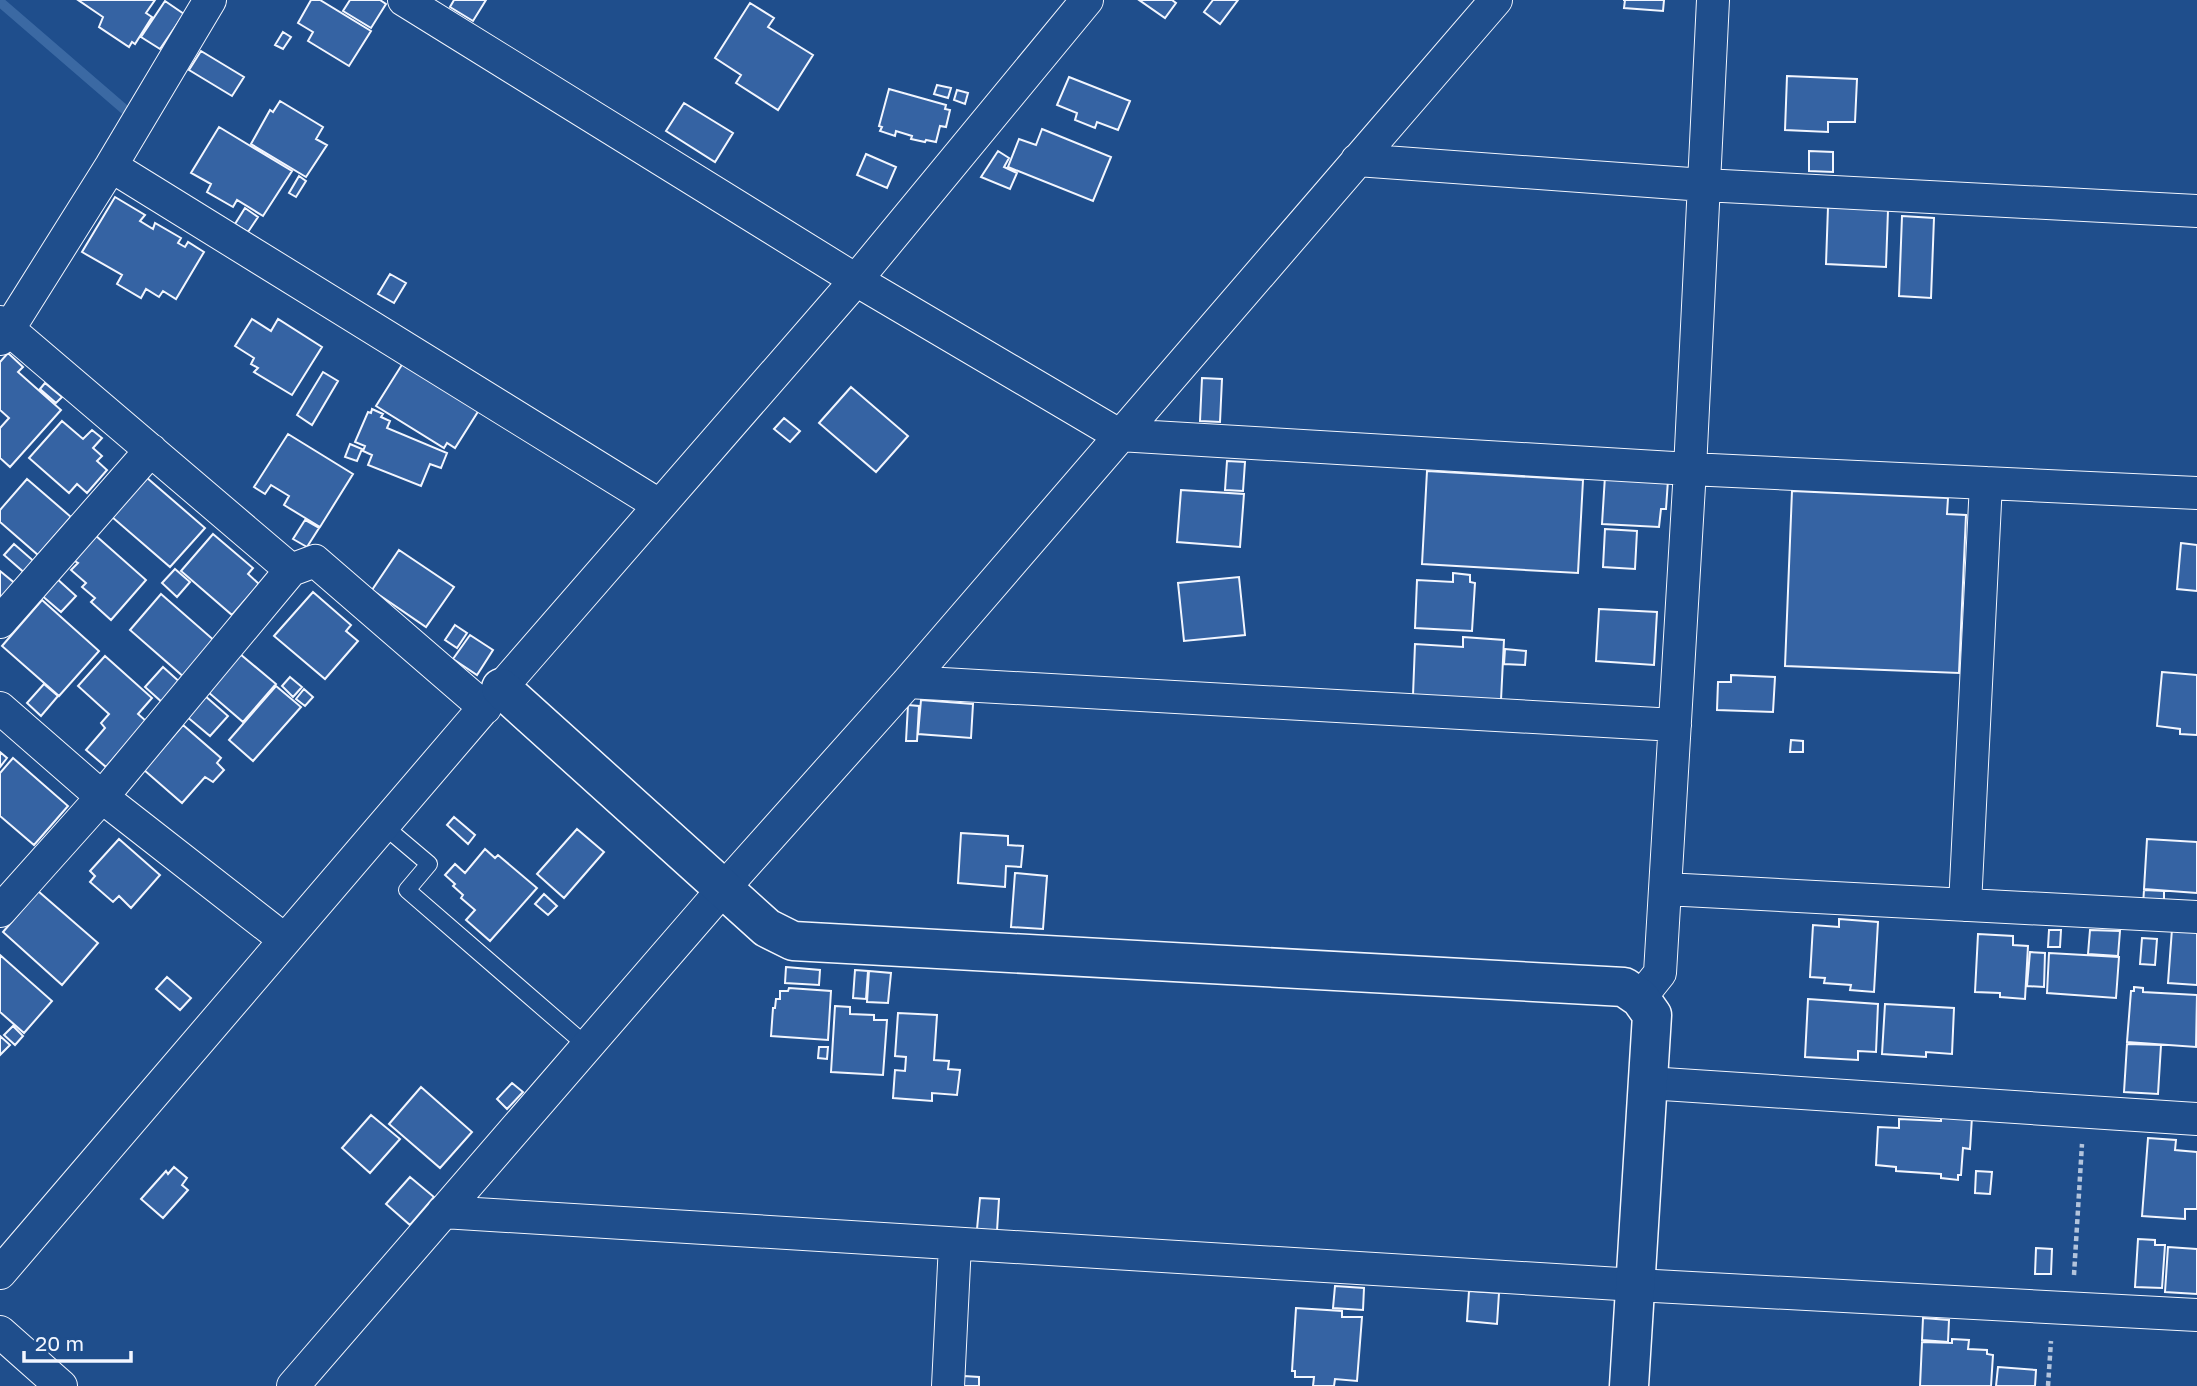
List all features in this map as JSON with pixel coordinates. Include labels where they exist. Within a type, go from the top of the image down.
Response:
[{"type":"street","points":[[210,0],[111,166],[3,330],[151,450],[291,570]]},
{"type":"street","points":[[404,0],[856,280],[1119,435],[1690,469],[2197,493]]},
{"type":"street","points":[[0,1273],[659,505],[856,280],[1087,0]]},
{"type":"street","points":[[293,1386],[724,888],[908,682],[1496,0]]},
{"type":"street","points":[[1640,998],[1660,973],[1690,469],[1713,0]]},
{"type":"street","points":[[1357,160],[1704,185],[2197,212]]},
{"type":"street","points":[[111,166],[659,505]]},
{"type":"street","points":[[0,622],[151,450]]},
{"type":"street","points":[[1965,905],[1986,483]]},
{"type":"street","points":[[0,911],[103,797],[291,570],[315,561],[493,698],[724,888],[768,928],[793,941],[1624,987],[1640,998],[1652,1015],[1629,1386]]},
{"type":"street","points":[[908,682],[1675,725]]},
{"type":"street","points":[[0,709],[103,797],[285,940]]},
{"type":"street","points":[[1665,888],[2197,917]]},
{"type":"street","points":[[1648,1083],[2197,1119]]},
{"type":"street","points":[[443,1212],[1636,1285],[2197,1315]]},
{"type":"street","points":[[948,1386],[955,1244]]},
{"type":"street","points":[[0,1332],[61,1386]]},
{"type":"lane","points":[[384,826],[429,864],[407,890],[587,1046]]},
{"type":"path","points":[[2048,1386],[2063,1308],[2084,1111]]},
{"type":"building","points":[[78,0],[155,0],[146,13],[152,17],[135,44],[132,42],[129,47],[99,27],[103,17]]},
{"type":"building","points":[[311,0],[320,0],[371,31],[349,66],[308,41],[313,32],[298,23]]},
{"type":"building","points":[[350,0],[380,0],[386,4],[371,28],[343,11]]},
{"type":"building","points":[[454,0],[486,0],[473,21],[450,7]]},
{"type":"building","points":[[1139,0],[1172,0],[1176,3],[1165,18]]},
{"type":"building","points":[[1213,0],[1238,0],[1220,24],[1204,12]]},
{"type":"building","points":[[1625,0],[1664,0],[1663,11],[1624,8]]},
{"type":"building","points":[[165,1],[184,14],[160,49],[141,37]]},
{"type":"building","points":[[750,3],[774,18],[768,27],[813,55],[778,110],[736,83],[741,75],[715,58]]},
{"type":"building","points":[[283,32],[291,37],[283,49],[275,45]]},
{"type":"building","points":[[201,51],[244,77],[232,96],[189,70]]},
{"type":"building","points":[[1787,76],[1857,79],[1855,122],[1828,122],[1828,132],[1785,130]]},
{"type":"building","points":[[1069,77],[1130,101],[1118,130],[1097,122],[1095,128],[1075,120],[1077,113],[1057,105]]},
{"type":"building","points":[[937,85],[951,88],[948,98],[934,94]]},
{"type":"building","points":[[889,89],[946,105],[945,109],[950,110],[946,127],[940,126],[936,142],[911,139],[912,136],[896,131],[895,136],[880,131]]},
{"type":"building","points":[[957,90],[968,93],[965,104],[954,100]]},
{"type":"building","points":[[280,101],[323,127],[316,139],[327,145],[306,177],[251,144],[270,110],[273,112]]},
{"type":"building","points":[[684,103],[733,133],[715,162],[666,131]]},
{"type":"building","points":[[219,127],[292,171],[263,216],[237,200],[233,207],[207,192],[211,184],[191,173]]},
{"type":"building","points":[[1042,129],[1111,157],[1093,201],[1008,167],[1019,139],[1036,145]]},
{"type":"building","points":[[998,151],[1009,158],[1004,167],[1017,173],[1010,189],[981,177]]},
{"type":"building","points":[[1809,151],[1833,152],[1833,172],[1809,171]]},
{"type":"building","points":[[866,154],[896,167],[887,188],[857,175]]},
{"type":"building","points":[[299,176],[306,181],[296,197],[289,193]]},
{"type":"building","points":[[115,197],[145,215],[140,221],[153,229],[155,223],[181,238],[178,243],[185,247],[188,242],[204,252],[176,299],[163,291],[159,297],[146,289],[141,298],[117,284],[122,275],[82,252]]},
{"type":"building","points":[[1828,207],[1888,210],[1886,267],[1826,264]]},
{"type":"building","points":[[245,208],[258,217],[248,232],[235,224]]},
{"type":"building","points":[[1902,216],[1934,218],[1931,298],[1899,296]]},
{"type":"building","points":[[390,274],[406,283],[394,303],[378,294]]},
{"type":"building","points":[[252,319],[271,331],[278,319],[322,347],[292,395],[254,372],[258,368],[251,364],[254,358],[235,346]]},
{"type":"building","points":[[8,353],[23,367],[18,372],[61,410],[10,467],[0,458],[0,428],[9,418],[0,410],[0,362]]},
{"type":"building","points":[[403,363],[479,410],[455,448],[447,443],[444,448],[376,406]]},
{"type":"building","points":[[323,372],[338,381],[312,425],[297,415]]},
{"type":"building","points":[[1202,378],[1222,379],[1220,422],[1200,421]]},
{"type":"building","points":[[45,383],[62,397],[56,403],[40,389]]},
{"type":"building","points":[[851,387],[908,436],[876,472],[819,423]]},
{"type":"building","points":[[372,409],[390,421],[387,428],[447,453],[441,468],[430,464],[421,486],[368,465],[372,455],[363,451],[365,446],[355,442],[368,412],[371,413]]},
{"type":"building","points":[[784,418],[800,431],[790,442],[774,429]]},
{"type":"building","points":[[62,421],[83,439],[92,430],[102,438],[93,448],[102,456],[97,461],[107,470],[87,493],[77,484],[69,493],[29,458]]},
{"type":"building","points":[[288,434],[353,474],[320,527],[284,505],[289,496],[271,485],[265,494],[254,487]]},
{"type":"building","points":[[350,444],[362,449],[357,461],[345,457]]},
{"type":"building","points":[[1227,461],[1245,462],[1243,491],[1225,490]]},
{"type":"building","points":[[1427,471],[1583,480],[1578,573],[1422,564]]},
{"type":"building","points":[[1605,476],[1668,480],[1666,509],[1661,509],[1659,527],[1602,524]]},
{"type":"building","points":[[146,477],[205,528],[170,567],[112,517]]},
{"type":"building","points":[[27,479],[71,517],[38,555],[0,522],[0,510]]},
{"type":"building","points":[[1181,490],[1244,494],[1240,547],[1177,542]]},
{"type":"building","points":[[1792,491],[1948,498],[1947,514],[1966,515],[1959,673],[1785,666]]},
{"type":"building","points":[[305,520],[319,528],[307,547],[293,539]]},
{"type":"building","points":[[1605,529],[1637,531],[1635,569],[1603,567]]},
{"type":"building","points":[[213,534],[253,568],[248,574],[259,584],[232,615],[181,571]]},
{"type":"building","points":[[95,535],[146,580],[111,620],[91,602],[95,598],[82,587],[86,583],[71,570],[78,563],[73,560]]},
{"type":"building","points":[[2181,543],[2197,545],[2197,591],[2177,589]]},
{"type":"building","points":[[14,544],[37,564],[27,575],[4,555]]},
{"type":"building","points":[[399,550],[454,587],[426,627],[372,590]]},
{"type":"building","points":[[175,569],[190,582],[177,597],[162,583]]},
{"type":"building","points":[[0,571],[17,585],[0,605]]},
{"type":"building","points":[[1453,573],[1470,575],[1470,582],[1475,583],[1472,631],[1415,628],[1417,580],[1453,582]]},
{"type":"building","points":[[55,577],[76,596],[61,612],[40,594]]},
{"type":"building","points":[[1239,577],[1245,635],[1184,641],[1178,583]]},
{"type":"building","points":[[313,592],[351,625],[346,631],[358,641],[325,679],[274,636]]},
{"type":"building","points":[[161,594],[216,642],[185,678],[130,630]]},
{"type":"building","points":[[42,600],[99,651],[59,696],[2,646]]},
{"type":"building","points":[[1599,609],[1657,612],[1654,665],[1596,661]]},
{"type":"building","points":[[455,625],[467,633],[457,648],[445,640]]},
{"type":"building","points":[[470,635],[493,650],[477,675],[453,659]]},
{"type":"building","points":[[1463,637],[1504,640],[1501,700],[1413,695],[1415,644],[1463,647]]},
{"type":"building","points":[[1505,649],[1526,651],[1525,665],[1504,664]]},
{"type":"building","points":[[240,654],[276,684],[243,722],[208,692]]},
{"type":"building","points":[[105,656],[152,698],[138,714],[146,721],[106,767],[86,750],[105,728],[101,723],[109,714],[78,686]]},
{"type":"building","points":[[163,667],[182,684],[164,704],[145,687]]},
{"type":"building","points":[[2162,672],[2197,675],[2197,735],[2180,734],[2180,729],[2157,726]]},
{"type":"building","points":[[1731,675],[1775,677],[1773,712],[1717,710],[1718,682],[1731,682]]},
{"type":"building","points":[[290,677],[302,687],[293,697],[282,686]]},
{"type":"building","points":[[44,684],[58,696],[41,716],[27,703]]},
{"type":"building","points":[[276,686],[301,707],[253,761],[229,740]]},
{"type":"building","points":[[304,689],[313,697],[305,706],[296,699]]},
{"type":"building","points":[[204,695],[228,716],[210,736],[186,716]]},
{"type":"building","points":[[921,700],[973,704],[971,738],[918,734]]},
{"type":"building","points":[[908,705],[919,706],[917,741],[906,741]]},
{"type":"building","points":[[183,725],[221,758],[217,763],[224,770],[213,782],[205,777],[182,803],[144,770]]},
{"type":"building","points":[[1791,740],[1803,741],[1803,752],[1790,752]]},
{"type":"building","points":[[0,752],[7,758],[0,767]]},
{"type":"building","points":[[13,758],[68,806],[34,845],[0,816],[0,773]]},
{"type":"building","points":[[454,817],[475,835],[468,844],[447,825]]},
{"type":"building","points":[[577,829],[604,852],[564,898],[537,874]]},
{"type":"building","points":[[961,833],[1008,836],[1008,845],[1023,846],[1021,867],[1006,866],[1005,887],[958,883]]},
{"type":"building","points":[[119,839],[160,875],[131,908],[119,896],[113,902],[90,882],[95,876],[90,871]]},
{"type":"building","points":[[2147,839],[2197,842],[2197,893],[2144,889]]},
{"type":"building","points":[[485,849],[495,858],[498,855],[537,888],[490,941],[466,920],[475,910],[461,898],[463,895],[445,875],[455,864],[465,873]]},
{"type":"building","points":[[1015,873],[1047,876],[1043,929],[1011,927]]},
{"type":"building","points":[[2144,890],[2164,891],[2164,906],[2143,905]]},
{"type":"building","points":[[38,891],[98,943],[62,985],[3,932]]},
{"type":"building","points":[[544,894],[557,906],[548,915],[535,904]]},
{"type":"building","points":[[1839,919],[1878,922],[1874,992],[1850,990],[1851,985],[1824,983],[1825,978],[1810,977],[1813,925],[1839,927]]},
{"type":"building","points":[[2172,929],[2197,930],[2197,985],[2168,983]]},
{"type":"building","points":[[2049,930],[2061,930],[2060,947],[2048,947]]},
{"type":"building","points":[[2090,930],[2120,931],[2118,956],[2088,954]]},
{"type":"building","points":[[1978,934],[2013,936],[2013,945],[2028,946],[2025,999],[2000,997],[2000,993],[1975,992]]},
{"type":"building","points":[[2142,938],[2157,939],[2155,965],[2140,964]]},
{"type":"building","points":[[2030,952],[2045,953],[2044,987],[2027,986]]},
{"type":"building","points":[[2049,953],[2119,957],[2116,998],[2047,993]]},
{"type":"building","points":[[0,955],[52,1001],[24,1033],[0,1012]]},
{"type":"building","points":[[786,967],[820,970],[819,985],[785,983]]},
{"type":"building","points":[[855,970],[868,971],[866,999],[853,998]]},
{"type":"building","points":[[869,971],[891,973],[888,1003],[867,1002]]},
{"type":"building","points":[[167,977],[191,998],[180,1010],[156,989]]},
{"type":"building","points":[[2134,987],[2143,988],[2143,992],[2197,995],[2196,1047],[2127,1042],[2131,991],[2134,991]]},
{"type":"building","points":[[789,988],[831,991],[828,1040],[771,1036],[776,999],[780,999],[780,991],[788,991]]},
{"type":"building","points":[[1808,999],[1878,1004],[1876,1052],[1858,1051],[1858,1060],[1805,1057]]},
{"type":"building","points":[[1885,1004],[1954,1008],[1952,1054],[1926,1052],[1926,1057],[1882,1054]]},
{"type":"building","points":[[835,1006],[850,1007],[850,1014],[874,1015],[874,1020],[887,1020],[883,1075],[831,1072]]},
{"type":"building","points":[[898,1013],[937,1015],[934,1060],[949,1061],[948,1069],[960,1070],[957,1095],[932,1093],[932,1101],[893,1098],[895,1070],[905,1071],[906,1057],[895,1056]]},
{"type":"building","points":[[13,1026],[23,1036],[15,1045],[4,1035]]},
{"type":"building","points":[[0,1036],[10,1045],[0,1055]]},
{"type":"building","points":[[2127,1044],[2161,1045],[2158,1094],[2124,1092]]},
{"type":"building","points":[[819,1047],[828,1047],[827,1059],[818,1058]]},
{"type":"building","points":[[512,1083],[523,1092],[507,1109],[497,1099]]},
{"type":"building","points":[[421,1087],[472,1132],[440,1168],[389,1124]]},
{"type":"building","points":[[371,1115],[400,1139],[370,1173],[342,1148]]},
{"type":"building","points":[[1941,1115],[1972,1117],[1970,1149],[1963,1148],[1961,1175],[1958,1175],[1958,1180],[1941,1178],[1941,1174],[1896,1171],[1896,1167],[1876,1165],[1878,1127],[1899,1128],[1899,1119],[1941,1121]]},
{"type":"building","points":[[2148,1138],[2176,1140],[2175,1150],[2197,1152],[2197,1209],[2185,1209],[2185,1219],[2142,1216]]},
{"type":"building","points":[[174,1167],[187,1178],[182,1185],[188,1190],[163,1218],[141,1199],[166,1171],[168,1174]]},
{"type":"building","points":[[1976,1171],[1992,1172],[1990,1194],[1975,1193]]},
{"type":"building","points":[[410,1177],[434,1197],[410,1225],[386,1204]]},
{"type":"building","points":[[980,1198],[999,1199],[997,1231],[977,1229]]},
{"type":"building","points":[[2138,1239],[2155,1240],[2155,1245],[2165,1245],[2162,1288],[2135,1287]]},
{"type":"building","points":[[2168,1247],[2197,1249],[2197,1294],[2165,1292]]},
{"type":"building","points":[[2036,1248],[2052,1249],[2051,1274],[2035,1274]]},
{"type":"building","points":[[1335,1286],[1364,1288],[1363,1310],[1333,1308]]},
{"type":"building","points":[[1469,1291],[1499,1293],[1497,1324],[1467,1321]]},
{"type":"building","points":[[1296,1308],[1342,1311],[1342,1317],[1362,1317],[1357,1381],[1335,1379],[1334,1386],[1313,1386],[1314,1377],[1295,1377],[1295,1371],[1292,1371]]},
{"type":"building","points":[[1923,1318],[1949,1320],[1948,1342],[1922,1340]]},
{"type":"building","points":[[1952,1339],[1969,1340],[1968,1349],[1987,1350],[1987,1354],[1993,1355],[1991,1386],[1920,1386],[1922,1342],[1952,1343]]},
{"type":"building","points":[[1998,1367],[2036,1370],[2035,1386],[1996,1386]]},
{"type":"building","points":[[964,1376],[979,1377],[979,1386],[964,1386]]},
{"type":"waterway","points":[[0,2],[124,109]]}]
